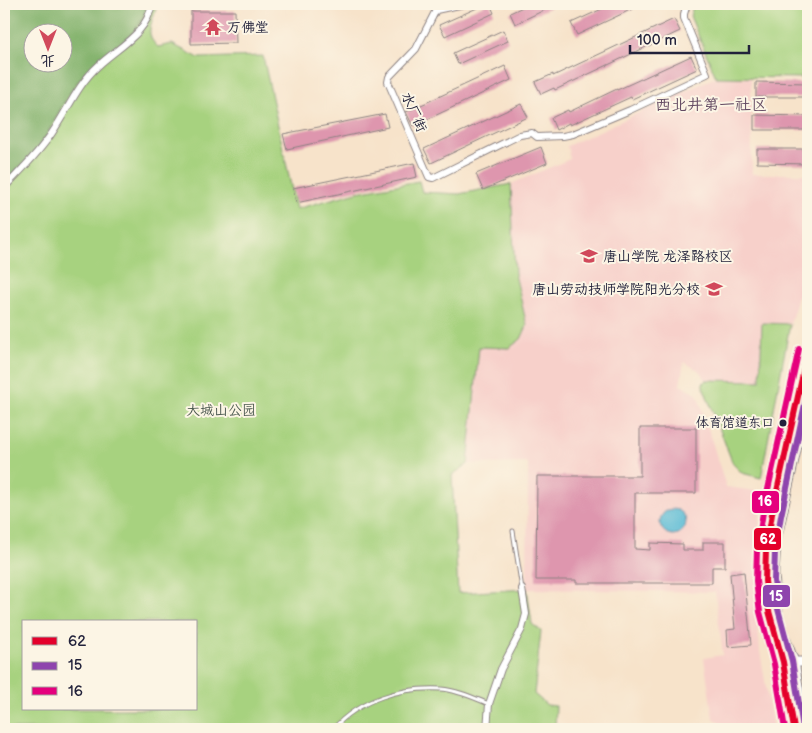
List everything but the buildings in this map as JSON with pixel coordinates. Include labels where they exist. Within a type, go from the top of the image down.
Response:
[{"type":"main road","points":[[794,729],[783,662],[769,611],[765,581],[766,550],[772,514],[808,351]]},
{"type":"main road","points":[[805,729],[794,662],[780,624],[774,575],[776,541],[808,396]]},
{"type":"main road","points":[[783,662],[808,662]]},
{"type":"street","points":[[4,188],[39,152],[82,85],[96,67],[138,33],[145,23],[152,4]]},
{"type":"street","name":"水厂街","points":[[464,4],[436,10],[416,49],[389,77],[388,82],[429,177],[433,178],[520,136],[532,133],[537,137],[573,134],[707,74],[684,18],[686,4]]},
{"type":"street","points":[[487,729],[489,704],[501,669],[522,630],[526,614],[522,589]]},
{"type":"lane","points":[[513,531],[522,589]]},
{"type":"lane","points":[[333,729],[344,717],[360,707],[383,696],[411,690],[442,689],[463,694],[489,704]]},
{"type":"shaded area","points":[[716,77],[751,78],[752,174],[808,174],[808,227],[804,227],[804,251],[800,290],[790,324],[763,323],[760,381],[706,380],[700,371],[684,362],[680,385],[698,396],[726,487],[764,492],[760,513],[757,610],[760,651],[773,729],[731,729],[713,718],[704,658],[723,655],[715,592],[527,589],[528,463],[468,464],[479,347],[527,326],[515,274],[511,184],[570,159],[567,146]]},
{"type":"green space","name":"大城山公园","points":[[4,4],[157,4],[150,32],[153,42],[158,47],[172,44],[199,58],[263,56],[296,209],[357,192],[419,181],[422,192],[459,194],[511,184],[515,274],[527,326],[521,339],[509,348],[479,347],[468,464],[452,475],[458,593],[527,589],[532,624],[541,631],[534,694],[547,705],[556,706],[555,729],[4,729]]},
{"type":"green space","points":[[4,4],[147,4],[143,16],[131,34],[88,70],[74,87],[46,135],[29,159],[4,183]]},
{"type":"green space","points":[[694,4],[808,4],[808,78],[716,77],[690,16]]},
{"type":"green space","points":[[762,323],[790,324],[761,478],[742,473],[733,464],[703,383],[706,380],[760,381]]},
{"type":"water","points":[[673,509],[682,513],[686,522],[682,531],[673,535],[664,531],[660,522],[664,513]]},
{"type":"transit line","name":"16","points":[[785,729],[774,664],[760,612],[756,581],[757,550],[763,512],[799,349]]},
{"type":"transit line","name":"62","points":[[794,729],[783,662],[769,611],[765,581],[766,550],[772,514],[808,351]]},
{"type":"transit line","name":"15","points":[[803,728],[792,661],[778,609],[774,581],[775,551],[781,516],[808,390]]},
{"type":"place","name":"万佛堂","points":[[213,27]]},
{"type":"place","name":"唐山学院 龙泽路校区","points":[[589,256]]},
{"type":"place","name":"唐山劳动技师学院阳光分校","points":[[714,289]]},
{"type":"place","name":"体育馆道东口","points":[[783,423]]},
{"type":"district","name":"西北井第一社区","points":[[711,105]]}]
